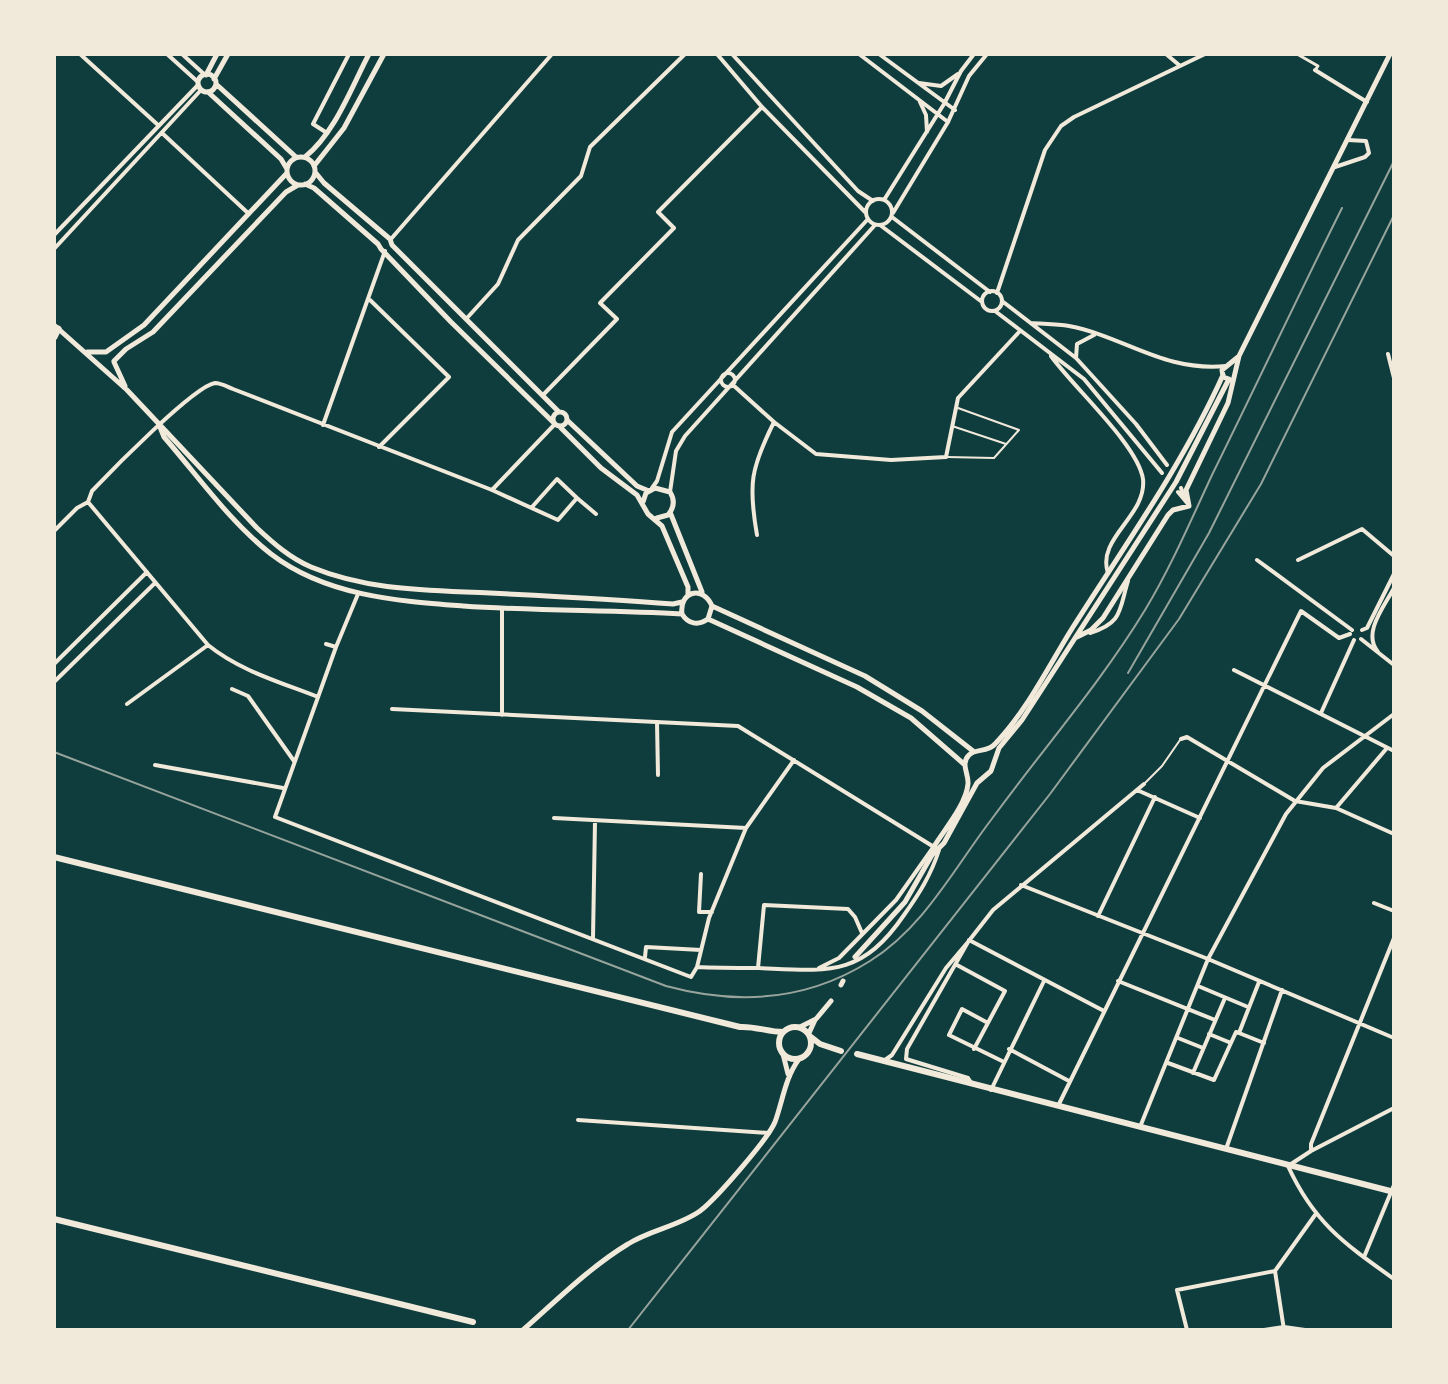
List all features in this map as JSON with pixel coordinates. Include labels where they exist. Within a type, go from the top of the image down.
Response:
[{"type":"highway","points":[[54,337],[56,327]]},
{"type":"main road","points":[[54,857],[768,1032],[783,1032]]},
{"type":"main road","points":[[779,1041],[783,1032],[800,1027],[830,1048],[841,1051]]},
{"type":"main road","points":[[768,1032],[779,1041],[783,1054],[791,1059],[799,1059],[810,1051],[830,1048]]},
{"type":"main road","points":[[810,1035],[810,1051]]},
{"type":"main road","points":[[857,1054],[1288,1166],[1393,1189]]},
{"type":"main road","points":[[54,1219],[473,1322]]},
{"type":"street","points":[[80,54],[158,125]]},
{"type":"street","points":[[56,327],[127,390],[280,548],[308,566],[361,583],[398,590],[673,604],[682,602],[688,595],[688,587],[662,526],[645,510],[643,502],[601,468],[451,322],[378,244],[314,188],[290,180],[281,159],[167,54]]},
{"type":"street","points":[[182,54],[296,157],[305,157],[327,133],[369,54]]},
{"type":"street","points":[[54,249],[201,87],[217,54]]},
{"type":"street","points":[[201,87],[214,89],[228,54]]},
{"type":"street","points":[[327,133],[313,124],[349,54]]},
{"type":"street","points":[[101,366],[110,368],[126,349],[153,332],[286,192],[312,179],[384,54]]},
{"type":"street","points":[[323,425],[390,240],[552,54]]},
{"type":"street","points":[[467,318],[498,284],[518,240],[581,176],[590,147],[685,54]]},
{"type":"street","points":[[717,54],[867,216],[982,302],[986,309],[995,311],[1084,379],[1162,473]]},
{"type":"street","points":[[732,54],[858,191],[873,201]]},
{"type":"street","points":[[859,54],[948,122]]},
{"type":"street","points":[[879,54],[955,110]]},
{"type":"street","points":[[884,200],[974,54]]},
{"type":"street","points":[[656,518],[670,512],[674,502],[670,492],[676,451],[701,417],[878,225],[892,215],[955,110],[969,76],[987,54]]},
{"type":"street","points":[[1166,54],[1180,66]]},
{"type":"street","points":[[997,293],[1045,150],[1053,136],[1074,117],[1205,54]]},
{"type":"street","points":[[1297,54],[1318,66],[1315,70],[1367,102]]},
{"type":"street","points":[[813,971],[830,965],[900,895],[934,850],[977,783],[991,771],[999,748],[1022,720],[1176,482],[1390,54]]},
{"type":"street","points":[[917,83],[941,86],[961,71]]},
{"type":"street","points":[[54,235],[158,125],[201,87]]},
{"type":"street","points":[[543,395],[617,319],[600,303],[674,228],[658,212],[763,106],[763,96],[769,95]]},
{"type":"street","points":[[763,106],[773,107],[774,100]]},
{"type":"street","points":[[919,100],[926,115],[927,132]]},
{"type":"street","points":[[162,133],[249,214]]},
{"type":"street","points":[[1335,167],[1369,153],[1366,141],[1348,140]]},
{"type":"street","points":[[101,366],[98,357],[144,325],[249,214],[296,157]]},
{"type":"street","points":[[305,157],[324,183],[390,240],[559,412],[564,413],[567,420],[637,486],[650,490],[660,487],[670,492]]},
{"type":"street","points":[[643,502],[657,481],[672,432],[867,216],[868,205],[884,200],[891,206],[892,215],[990,292],[997,293],[1002,301],[1076,358],[1136,424],[1167,465]]},
{"type":"street","points":[[378,244],[382,238],[390,240]]},
{"type":"street","points":[[982,302],[990,292]]},
{"type":"street","points":[[370,300],[449,377],[379,447]]},
{"type":"street","points":[[995,311],[1002,301]]},
{"type":"street","points":[[1029,323],[1070,326],[1175,364],[1206,368],[1228,365],[1239,356]]},
{"type":"street","points":[[733,385],[816,454],[891,460],[946,457],[958,398],[1020,331]]},
{"type":"street","points":[[1076,358],[1077,344],[1094,334]]},
{"type":"street","points":[[83,351],[112,354],[127,390]]},
{"type":"street","points":[[1388,354],[1394,378]]},
{"type":"street","points":[[1051,356],[1127,448],[1139,467],[1143,481],[1133,512],[1107,551],[1104,562],[1108,573]]},
{"type":"street","points":[[1189,506],[1186,490],[1228,403],[1228,365]]},
{"type":"street","points":[[855,957],[905,902],[960,805],[968,785],[967,757],[994,746],[1025,704],[1171,472],[1229,375],[1228,365]]},
{"type":"street","points":[[1206,368],[1212,373],[1229,375]]},
{"type":"street","points":[[723,376],[732,374],[735,379],[733,385]]},
{"type":"street","points":[[723,376],[722,384],[727,387],[733,385]]},
{"type":"street","points":[[54,531],[77,508],[88,502],[92,491],[159,426],[202,389],[215,383],[492,490],[558,520],[577,498]]},
{"type":"street","points":[[556,424],[553,416],[559,412]]},
{"type":"street","points":[[556,424],[564,425],[567,420]]},
{"type":"street","points":[[757,535],[751,481],[755,463],[774,422]]},
{"type":"street","points":[[492,490],[556,424]]},
{"type":"street","points":[[159,426],[164,437],[248,534],[273,555],[304,574],[358,594],[398,601],[502,609],[682,614],[693,624],[708,619],[857,687],[911,718],[965,765]]},
{"type":"street","points":[[531,508],[557,479],[596,514]]},
{"type":"street","points":[[1179,490],[1189,506]]},
{"type":"street","points":[[88,502],[208,645],[233,663],[318,697]]},
{"type":"street","points":[[1076,637],[1091,630],[1103,618],[1168,515],[1173,510],[1189,506]]},
{"type":"street","points":[[670,512],[702,593],[709,598],[712,606],[708,619]]},
{"type":"street","points":[[1298,560],[1362,529],[1394,556]]},
{"type":"street","points":[[1257,560],[1351,632],[1354,640],[1321,713]]},
{"type":"street","points":[[54,664],[147,572]]},
{"type":"street","points":[[1058,1106],[1301,611],[1339,638],[1362,630],[1367,628],[1394,574]]},
{"type":"street","points":[[1076,637],[1109,627],[1116,620],[1129,580]]},
{"type":"street","points":[[54,682],[156,583]]},
{"type":"street","points":[[361,583],[366,589],[358,594],[336,647],[275,817],[691,977],[697,967],[712,912],[746,828],[794,760]]},
{"type":"street","points":[[1378,652],[1372,645],[1371,635],[1394,588]]},
{"type":"street","points":[[688,595],[702,593]]},
{"type":"street","points":[[502,594],[510,602],[502,609]]},
{"type":"street","points":[[502,594],[494,600],[502,609],[502,715]]},
{"type":"street","points":[[682,602],[682,614]]},
{"type":"street","points":[[712,606],[865,676],[922,711],[974,752]]},
{"type":"street","points":[[1361,639],[1362,630]]},
{"type":"street","points":[[1354,640],[1361,639],[1394,665]]},
{"type":"street","points":[[326,644],[336,647]]},
{"type":"street","points":[[127,704],[208,645]]},
{"type":"street","points":[[1234,670],[1394,751]]},
{"type":"street","points":[[232,689],[248,696],[294,761]]},
{"type":"street","points":[[392,709],[738,726],[934,850]]},
{"type":"street","points":[[1140,1127],[1208,959],[1295,801],[1323,768],[1394,714]]},
{"type":"street","points":[[657,722],[658,775]]},
{"type":"street","points":[[1181,739],[1187,737],[1295,801],[1336,808],[1394,834]]},
{"type":"street","points":[[1336,808],[1387,748]]},
{"type":"street","points":[[983,752],[992,762]]},
{"type":"street","points":[[155,765],[283,788]]},
{"type":"street","points":[[967,773],[974,778],[984,778]]},
{"type":"street","points":[[884,1061],[892,1055],[946,968],[993,910],[1144,784]]},
{"type":"street","points":[[1137,790],[1200,818]]},
{"type":"street","points":[[1098,916],[1155,797]]},
{"type":"street","points":[[554,818],[746,828]]},
{"type":"street","points":[[593,938],[595,821]]},
{"type":"street","points":[[697,967],[813,971],[843,966],[880,947],[928,880],[934,850]]},
{"type":"street","points":[[701,874],[699,912],[712,912]]},
{"type":"street","points":[[1021,885],[1208,959],[1394,1038]]},
{"type":"street","points":[[1374,903],[1394,911]]},
{"type":"street","points":[[758,968],[764,905],[848,909],[862,933]]},
{"type":"street","points":[[1311,1151],[1311,1144],[1394,938]]},
{"type":"street","points":[[969,941],[907,1049],[906,1059],[968,1078],[974,1086]]},
{"type":"street","points":[[969,941],[1104,1011]]},
{"type":"street","points":[[645,959],[646,947],[701,950]]},
{"type":"street","points":[[957,965],[1005,991],[974,1049]]},
{"type":"street","points":[[991,1090],[1044,981]]},
{"type":"street","points":[[1118,981],[1215,1020]]},
{"type":"street","points":[[1239,1033],[1260,981]]},
{"type":"street","points":[[1198,986],[1249,1007]]},
{"type":"street","points":[[1226,1149],[1282,990]]},
{"type":"street","points":[[1193,1073],[1225,998]]},
{"type":"street","points":[[810,1035],[816,1019],[831,1001]]},
{"type":"street","points":[[988,1023],[962,1009],[949,1035],[1002,1062]]},
{"type":"street","points":[[800,1027],[816,1019]]},
{"type":"street","points":[[1168,1063],[1214,1080],[1236,1032],[1264,1043]]},
{"type":"street","points":[[1209,1034],[1231,1043]]},
{"type":"street","points":[[1178,1038],[1203,1048]]},
{"type":"street","points":[[1009,1049],[1069,1081]]},
{"type":"street","points":[[783,1054],[789,1075]]},
{"type":"street","points":[[523,1330],[574,1285],[628,1244],[700,1212],[769,1133],[789,1075],[799,1059]]},
{"type":"street","points":[[1394,1108],[1288,1166],[1315,1215],[1364,1258],[1394,1279]]},
{"type":"street","points":[[578,1120],[769,1133]]},
{"type":"street","points":[[1364,1258],[1393,1189]]},
{"type":"street","points":[[1187,1330],[1177,1290],[1275,1271],[1315,1215]]},
{"type":"street","points":[[1275,1271],[1284,1328]]},
{"type":"street","points":[[1264,1330],[1305,1330]]},
{"type":"lane","points":[[946,457],[994,458],[1019,430],[956,407]]},
{"type":"lane","points":[[951,426],[1006,444]]},
{"type":"lane","points":[[1144,784],[1162,766],[1181,739]]},
{"type":"railway","points":[[1128,673],[1209,533],[1394,161]]},
{"type":"railway","points":[[54,752],[666,986],[719,996],[771,996],[821,984],[846,974],[889,947],[922,915],[1128,637],[1172,560],[1342,208]]},
{"type":"railway","points":[[628,1330],[1050,794],[1179,619],[1261,484],[1394,215]]}]
